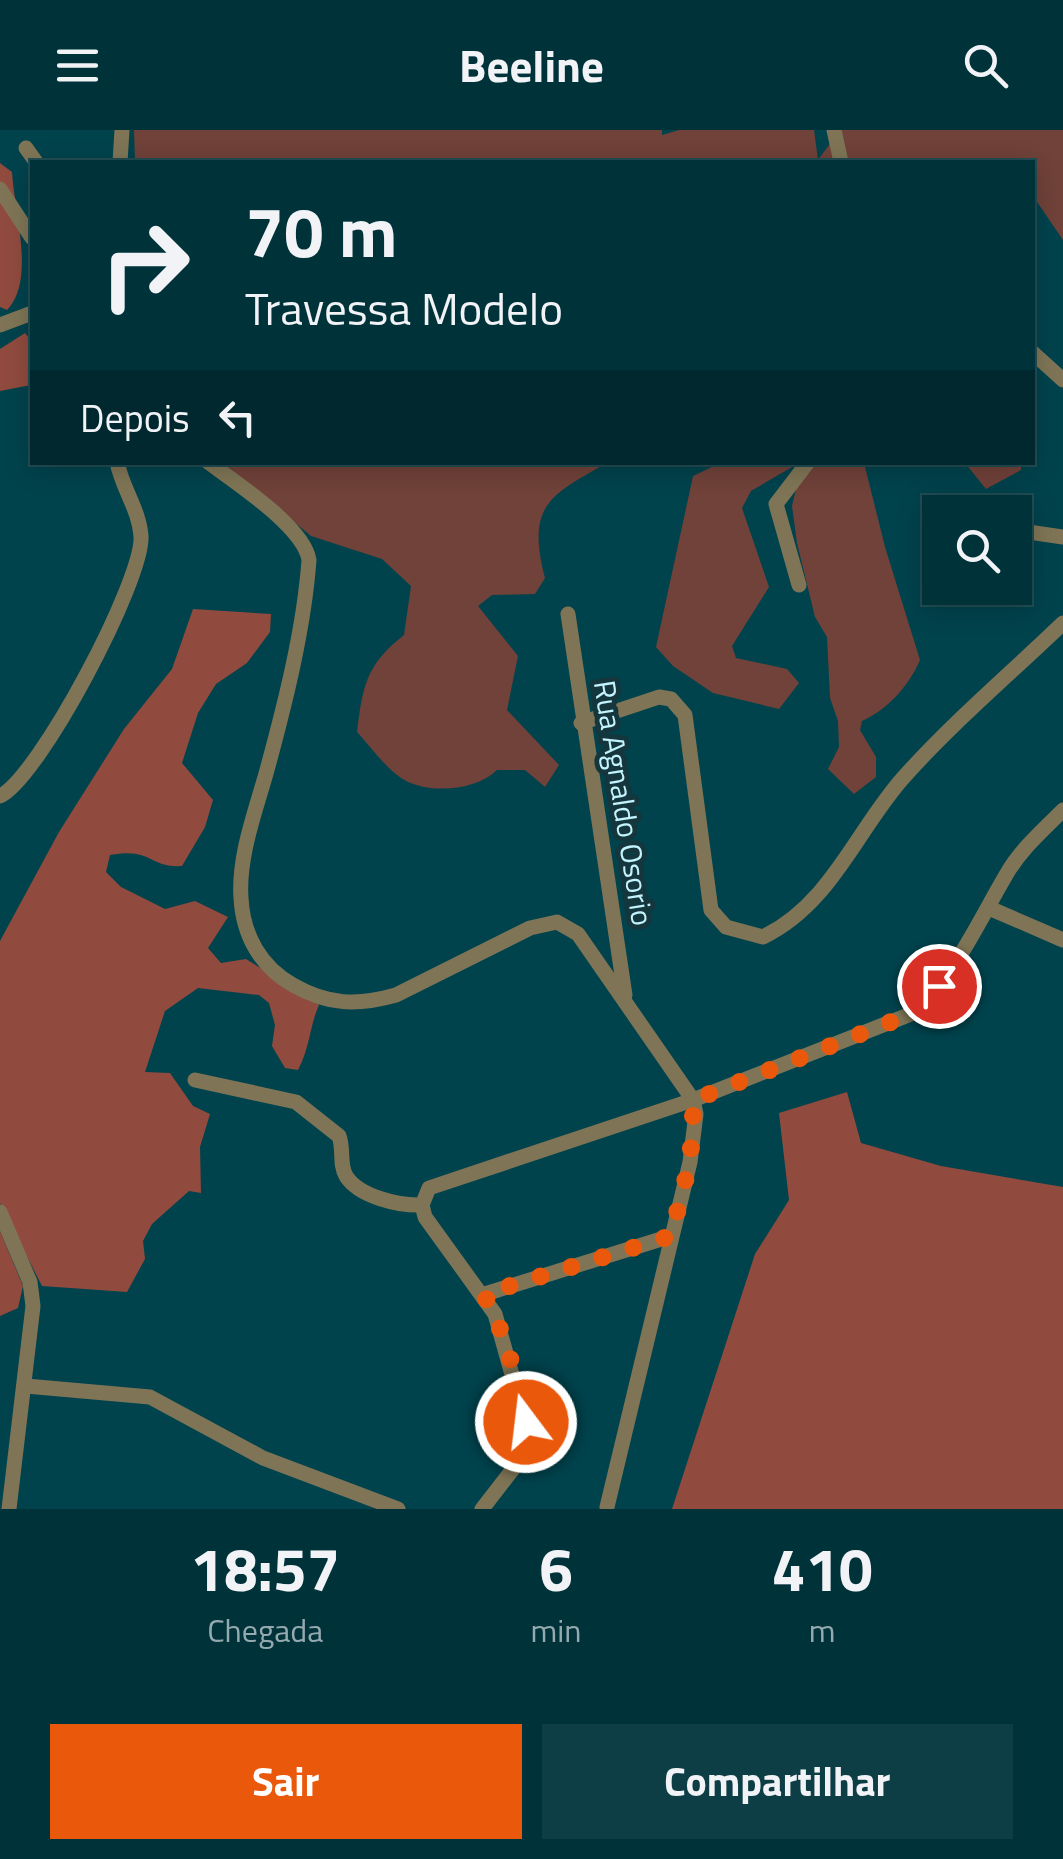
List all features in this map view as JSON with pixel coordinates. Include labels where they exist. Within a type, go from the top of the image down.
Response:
[{"type":"street","points":[[120,160],[122,130]]},
{"type":"street","points":[[834,130],[841,160]]},
{"type":"street","points":[[0,189],[30,235]]},
{"type":"street","points":[[0,326],[30,314]]},
{"type":"street","points":[[1035,355],[1063,380]]},
{"type":"street","points":[[0,796],[28,772],[48,739],[98,655],[138,565],[142,537],[118,465]]},
{"type":"street","points":[[212,465],[291,530],[304,544],[309,560],[274,743],[242,871],[242,910],[254,950],[265,965],[317,998],[338,1004],[376,1001],[396,995],[530,928],[557,922],[578,934],[694,1100],[690,1162],[607,1507]]},
{"type":"street","points":[[798,586],[776,504],[806,465]]},
{"type":"street","points":[[1032,533],[1063,538]]},
{"type":"street","name":"Rua Agnaldo Osorio","points":[[568,614],[581,723],[626,1000]]},
{"type":"street","points":[[581,723],[658,696],[680,706],[686,715],[711,910],[726,927],[763,937],[807,906],[839,872],[904,777],[1063,623]]},
{"type":"street","points":[[482,1509],[513,1469],[526,1422],[506,1342],[484,1294],[439,1241],[422,1204],[429,1188],[694,1100],[916,1012],[989,908],[1008,872],[1063,810]]},
{"type":"street","points":[[989,908],[1063,940]]},
{"type":"street","points":[[194,1080],[296,1102],[339,1136],[342,1164],[353,1184],[397,1204],[422,1204]]},
{"type":"street","points":[[0,1212],[32,1294],[33,1332],[9,1509]]},
{"type":"street","points":[[484,1294],[671,1236]]},
{"type":"street","points":[[26,1386],[150,1396],[262,1458],[398,1509]]},
{"type":"shaded area","points":[[134,130],[662,130],[662,135],[679,130],[814,130],[818,160],[135,160]]},
{"type":"shaded area","points":[[840,130],[1063,130],[1063,240],[1035,199],[1035,160],[818,160]]},
{"type":"shaded area","points":[[0,163],[12,172],[22,264],[16,297],[7,310],[0,307]]},
{"type":"shaded area","points":[[25,333],[30,339],[30,385],[0,391],[0,349]]},
{"type":"shaded area","points":[[225,465],[604,465],[557,494],[541,518],[540,553],[545,578],[535,594],[492,595],[478,606],[518,656],[507,710],[559,765],[545,787],[525,770],[497,770],[464,786],[424,787],[401,778],[389,768],[357,732],[368,677],[381,656],[404,635],[411,586],[382,559],[311,536]]},
{"type":"shaded area","points":[[716,465],[796,465],[751,491],[742,508],[769,587],[732,646],[736,658],[787,669],[799,683],[779,709],[713,693],[673,666],[656,647],[693,476]]},
{"type":"shaded area","points":[[802,465],[864,465],[920,660],[896,696],[862,721],[860,730],[876,757],[876,777],[854,794],[828,769],[839,747],[838,721],[830,698],[827,637],[815,617],[792,506]]},
{"type":"shaded area","points":[[967,465],[1021,465],[1021,470],[986,489]]},
{"type":"shaded area","points":[[193,609],[271,614],[270,632],[247,663],[216,684],[198,713],[182,763],[213,800],[205,827],[182,866],[124,853],[110,855],[106,872],[121,887],[165,909],[195,901],[228,917],[208,948],[221,963],[246,959],[319,1005],[298,1070],[285,1068],[272,1046],[275,1025],[269,1003],[259,995],[198,988],[165,1011],[145,1072],[170,1073],[193,1106],[210,1114],[200,1147],[201,1193],[189,1191],[152,1224],[143,1241],[145,1259],[127,1292],[42,1286],[0,1203],[0,941],[59,832],[124,729],[172,669]]},
{"type":"shaded area","points":[[847,1092],[861,1143],[941,1166],[1063,1187],[1063,1509],[672,1509],[755,1254],[789,1200],[779,1113]]},
{"type":"shaded area","points":[[0,1231],[23,1286],[18,1308],[0,1316]]},
{"type":"route","points":[[526,1422],[506,1342],[484,1294],[671,1236],[690,1162],[694,1100],[916,1012],[939,986]]}]
